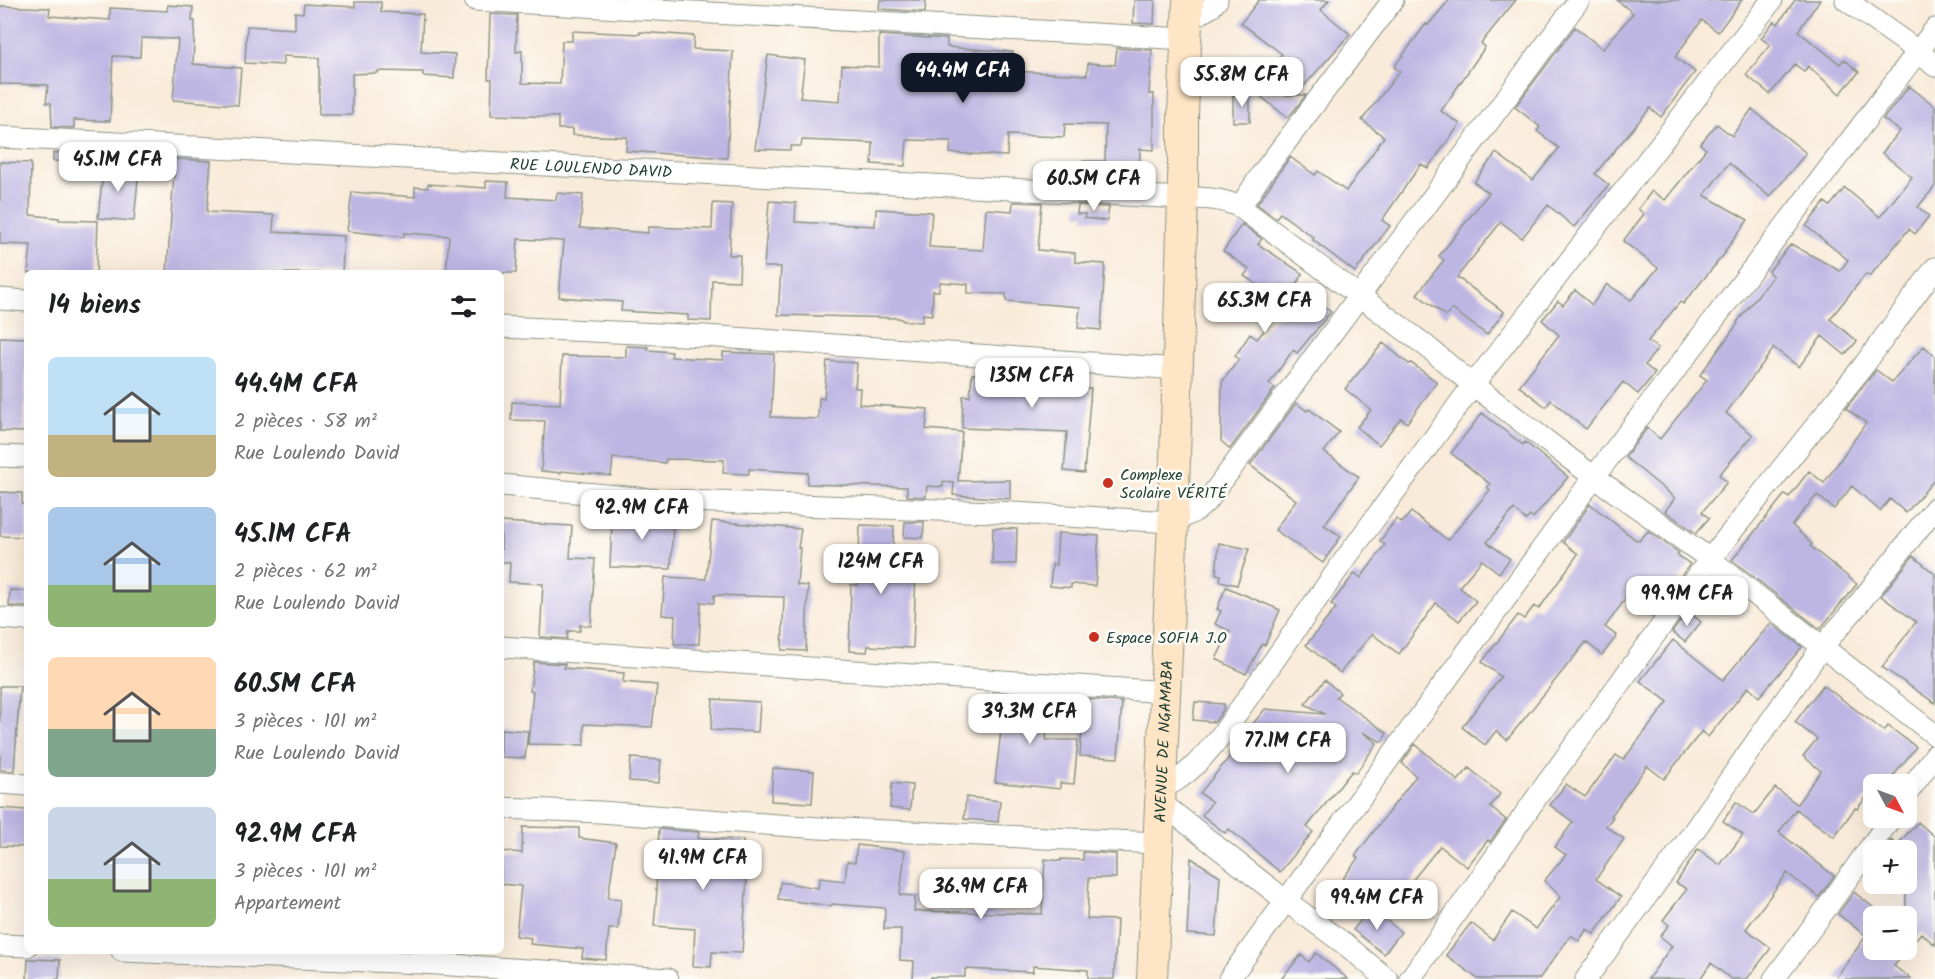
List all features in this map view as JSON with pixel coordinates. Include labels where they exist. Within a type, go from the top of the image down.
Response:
[{"type":"main road","name":"AVENUE DE NGAMABA","points":[[1152,979],[1173,522],[1187,20]]},
{"type":"street","points":[[475,0],[1187,20],[1211,7],[1217,0]]},
{"type":"street","points":[[1240,207],[1261,175],[1393,0]]},
{"type":"street","points":[[504,485],[658,500],[994,512],[1173,522],[1197,510],[1208,500],[1579,0]]},
{"type":"street","points":[[1387,979],[1346,945],[1286,901],[1160,796],[1205,755],[1223,733],[1343,562],[1473,386],[1772,0]]},
{"type":"street","points":[[1846,0],[1935,66]]},
{"type":"street","points":[[1229,979],[1594,477],[1935,29]]},
{"type":"street","name":"RUE LOULENDO DAVID","points":[[0,137],[1215,198],[1228,201],[1240,207],[1425,345],[1473,386],[1594,477],[1710,559],[1935,735]]},
{"type":"street","points":[[1410,979],[1539,794],[1710,559],[1864,365],[1935,268]]},
{"type":"street","points":[[0,299],[24,301]]},
{"type":"street","points":[[504,327],[705,336],[1178,369]]},
{"type":"street","points":[[0,456],[24,458]]},
{"type":"street","points":[[1586,979],[1682,848],[1822,646],[1853,611],[1935,508]]},
{"type":"street","points":[[0,618],[24,620]]},
{"type":"street","points":[[504,647],[1166,692]]},
{"type":"street","points":[[1917,780],[1935,755]]},
{"type":"street","points":[[0,783],[24,785]]},
{"type":"street","points":[[504,808],[600,812],[819,828],[1159,843]]},
{"type":"street","points":[[1774,979],[1884,828]]},
{"type":"street","points":[[0,945],[24,946]]},
{"type":"street","points":[[197,954],[421,963],[668,979]]},
{"type":"building","points":[[880,0],[926,0],[925,12],[879,9]]},
{"type":"building","points":[[1134,0],[1155,0],[1154,24],[1133,23]]},
{"type":"building","points":[[1259,0],[1329,0],[1321,10],[1350,34],[1303,87],[1274,63],[1282,54],[1241,23]]},
{"type":"building","points":[[1449,0],[1516,0],[1481,43],[1485,47],[1441,111],[1460,124],[1428,168],[1421,164],[1382,220],[1390,226],[1355,272],[1280,213],[1276,218],[1257,204],[1290,157],[1315,175],[1318,171],[1346,191],[1384,137],[1362,120],[1400,71],[1394,67],[1426,24],[1428,25]]},
{"type":"building","points":[[1617,0],[1742,0],[1718,32],[1702,20],[1675,57],[1695,72],[1661,117],[1650,108],[1595,174],[1609,185],[1574,227],[1548,205],[1522,238],[1501,222],[1457,277],[1504,312],[1487,335],[1452,309],[1446,316],[1417,294],[1444,260],[1439,256],[1489,193],[1474,182],[1496,153],[1533,180],[1559,148],[1537,131],[1540,127],[1515,107],[1575,27],[1603,49],[1633,13]]},
{"type":"building","points":[[1795,0],[1820,0],[1798,31],[1840,64],[1844,59],[1859,72],[1840,94],[1808,66],[1804,72],[1795,64],[1770,94],[1746,75],[1770,45],[1761,38],[1774,21],[1778,24]]},
{"type":"building","points":[[355,2],[381,2],[381,12],[423,14],[421,52],[455,54],[454,78],[423,76],[423,72],[378,71],[378,73],[352,74],[352,115],[319,115],[319,58],[283,56],[283,65],[245,63],[247,26],[295,29],[295,12],[303,13],[304,4],[355,7]]},
{"type":"building","points":[[168,5],[193,7],[192,21],[195,21],[193,64],[241,68],[238,105],[173,100],[178,39],[141,38],[140,57],[113,56],[110,121],[74,120],[74,128],[52,127],[51,103],[46,103],[48,85],[0,84],[0,6],[50,8],[49,16],[110,20],[110,8],[167,11]]},
{"type":"building","points":[[490,14],[517,15],[516,52],[522,51],[522,83],[560,84],[562,41],[572,41],[572,31],[694,36],[693,49],[733,51],[727,158],[626,151],[627,137],[572,135],[572,129],[558,129],[558,117],[491,115],[492,79],[488,79]]},
{"type":"building","points":[[879,35],[947,39],[947,47],[1013,52],[1011,71],[1087,75],[1088,63],[1115,65],[1117,48],[1152,50],[1149,94],[1154,94],[1154,150],[1140,149],[1139,178],[1113,177],[1112,182],[1080,180],[1081,161],[1105,161],[1106,125],[1065,124],[1064,137],[1008,135],[1007,156],[950,153],[951,141],[907,140],[905,166],[872,164],[873,143],[802,140],[801,146],[791,146],[790,150],[755,149],[768,55],[805,60],[800,98],[840,101],[842,65],[879,67]]},
{"type":"building","points":[[1909,86],[1935,106],[1935,186],[1918,207],[1929,216],[1915,234],[1909,229],[1870,276],[1866,274],[1830,319],[1857,341],[1845,355],[1822,336],[1799,367],[1774,348],[1726,413],[1753,435],[1719,475],[1727,482],[1702,512],[1709,518],[1696,533],[1665,511],[1675,498],[1625,457],[1647,428],[1660,439],[1707,380],[1700,375],[1773,276],[1768,272],[1791,244],[1840,271],[1848,260],[1806,226],[1825,202],[1830,206],[1845,188],[1880,217],[1912,177],[1882,153],[1900,131],[1883,119]]},
{"type":"building","points":[[1233,95],[1250,95],[1250,122],[1233,122]]},
{"type":"building","points":[[1259,95],[1306,95],[1288,118]]},
{"type":"building","points":[[1752,109],[1806,153],[1770,197],[1729,163],[1704,195],[1748,220],[1726,252],[1683,304],[1680,302],[1648,341],[1658,348],[1645,365],[1655,373],[1638,394],[1623,382],[1586,429],[1551,400],[1546,407],[1519,386],[1559,335],[1542,320],[1558,301],[1563,305],[1575,290],[1592,305],[1607,284],[1631,300],[1658,268],[1623,241],[1644,214],[1638,209],[1652,191],[1665,200],[1706,149],[1700,144],[1717,124],[1732,136]]},
{"type":"building","points":[[53,153],[72,153],[72,162],[53,161]]},
{"type":"building","points":[[175,159],[211,161],[207,212],[274,215],[273,232],[344,236],[342,270],[167,270]]},
{"type":"building","points":[[0,162],[31,163],[30,215],[59,218],[59,220],[98,221],[96,270],[28,270],[31,245],[0,244]]},
{"type":"building","points":[[104,162],[139,169],[134,221],[98,218]]},
{"type":"building","points":[[486,181],[508,182],[507,197],[556,200],[557,193],[583,195],[580,228],[648,233],[648,227],[712,229],[713,203],[732,204],[729,255],[740,255],[739,281],[712,280],[711,321],[688,320],[688,315],[621,311],[622,302],[559,297],[564,241],[518,239],[516,273],[504,273],[504,270],[446,270],[449,236],[404,233],[404,237],[347,231],[352,192],[415,197],[415,187],[427,188],[428,184],[486,188]]},
{"type":"building","points":[[769,201],[796,203],[795,222],[875,226],[876,209],[932,212],[929,247],[983,250],[986,209],[1012,211],[1013,202],[1042,203],[1038,250],[1075,253],[1075,262],[1105,264],[1101,330],[1078,328],[1080,307],[1006,301],[1006,294],[968,293],[968,284],[940,282],[939,291],[933,291],[932,315],[923,314],[922,322],[904,321],[899,318],[778,315],[781,267],[764,267]]},
{"type":"building","points":[[1078,205],[1109,207],[1107,221],[1084,218],[1085,214],[1077,214]]},
{"type":"building","points":[[1242,224],[1262,239],[1258,244],[1303,274],[1297,283],[1331,312],[1297,353],[1293,350],[1269,384],[1275,388],[1230,449],[1221,441],[1222,382],[1239,359],[1235,356],[1250,334],[1257,339],[1287,304],[1244,276],[1249,269],[1223,251]]},
{"type":"building","points":[[0,337],[24,338],[24,432],[0,431]]},
{"type":"building","points":[[1383,343],[1409,364],[1411,363],[1437,382],[1407,423],[1401,418],[1379,445],[1357,427],[1371,410],[1345,389]]},
{"type":"building","points":[[626,346],[648,347],[648,350],[672,352],[671,357],[723,360],[723,352],[774,354],[771,417],[818,419],[819,398],[824,399],[827,361],[857,363],[855,388],[860,388],[859,404],[928,409],[926,429],[962,432],[958,481],[1010,480],[1010,499],[953,495],[954,483],[943,482],[943,487],[927,486],[926,497],[907,496],[907,487],[807,484],[808,473],[749,469],[749,474],[723,473],[724,460],[666,459],[665,463],[613,458],[611,476],[541,471],[545,421],[511,420],[512,402],[560,404],[562,356],[626,357]]},
{"type":"building","points":[[1924,346],[1935,356],[1935,479],[1906,513],[1890,499],[1880,511],[1852,486],[1834,509],[1817,495],[1792,525],[1812,544],[1810,546],[1857,584],[1820,629],[1732,560],[1785,494],[1789,497],[1809,471],[1824,483],[1866,423],[1846,408],[1876,370],[1892,382]]},
{"type":"building","points":[[1047,373],[1067,374],[1067,387],[1091,388],[1084,473],[1064,471],[1067,432],[962,428],[963,396],[970,396],[972,374],[1047,376]]},
{"type":"building","points":[[1296,403],[1307,411],[1309,409],[1339,432],[1324,452],[1359,477],[1324,525],[1341,536],[1323,563],[1275,530],[1296,500],[1250,465]]},
{"type":"building","points":[[1482,413],[1523,445],[1525,442],[1568,477],[1533,518],[1530,516],[1526,520],[1514,509],[1487,542],[1510,559],[1499,573],[1482,560],[1459,587],[1476,601],[1459,621],[1436,603],[1399,654],[1372,634],[1340,673],[1306,645],[1336,608],[1331,604],[1355,573],[1361,578],[1385,545],[1380,541],[1396,519],[1402,523],[1411,512],[1448,540],[1490,490],[1487,487],[1490,484],[1451,453]]},
{"type":"building","points":[[0,492],[22,493],[24,537],[0,536]]},
{"type":"building","points":[[1590,504],[1635,539],[1639,541],[1648,531],[1679,553],[1677,555],[1690,564],[1652,617],[1626,598],[1605,627],[1617,636],[1602,655],[1586,642],[1507,740],[1496,731],[1485,745],[1462,727],[1501,677],[1482,662],[1518,615],[1524,619],[1534,606],[1539,609],[1578,554],[1563,542]]},
{"type":"building","points":[[618,513],[668,515],[668,521],[673,521],[671,569],[610,567],[612,519],[617,519]]},
{"type":"building","points":[[712,521],[801,529],[797,585],[808,586],[806,651],[782,650],[784,597],[714,595],[714,603],[701,602],[699,644],[674,644],[675,616],[662,615],[665,577],[706,579]]},
{"type":"building","points":[[504,522],[572,526],[570,558],[595,559],[591,626],[580,625],[580,631],[568,631],[567,639],[540,637],[543,584],[509,582],[510,562],[504,562]]},
{"type":"building","points":[[905,522],[924,522],[923,538],[904,537]]},
{"type":"building","points":[[860,525],[894,526],[892,572],[916,573],[913,648],[868,646],[867,652],[849,651],[851,585],[858,585]]},
{"type":"building","points":[[993,528],[1017,529],[1016,564],[992,564]]},
{"type":"building","points":[[1058,533],[1099,536],[1095,586],[1071,584],[1071,588],[1050,586],[1052,564],[1056,565]]},
{"type":"building","points":[[1219,543],[1249,549],[1237,585],[1220,581],[1221,575],[1216,574]]},
{"type":"building","points":[[1913,556],[1935,574],[1935,703],[1882,667],[1916,622],[1881,596]]},
{"type":"building","points":[[1226,587],[1280,610],[1265,645],[1262,644],[1246,674],[1216,659],[1230,631],[1215,624],[1221,611],[1217,609]]},
{"type":"building","points":[[10,590],[24,591],[24,607],[9,606]]},
{"type":"building","points":[[1688,611],[1701,622],[1685,642],[1672,632]]},
{"type":"building","points":[[1771,623],[1802,647],[1759,697],[1748,687],[1708,737],[1702,731],[1664,779],[1647,766],[1611,816],[1613,817],[1606,826],[1624,839],[1596,879],[1621,897],[1594,934],[1587,929],[1579,941],[1571,935],[1539,979],[1478,979],[1446,955],[1471,923],[1493,940],[1512,912],[1536,929],[1561,896],[1544,881],[1566,855],[1555,847],[1573,822],[1550,805],[1566,784],[1585,797],[1616,755],[1623,760],[1668,702],[1640,681],[1673,640],[1723,680]]},
{"type":"building","points":[[534,662],[565,664],[564,668],[624,673],[623,682],[657,685],[652,727],[584,724],[584,745],[528,744],[533,691],[530,691]]},
{"type":"building","points":[[1325,680],[1340,693],[1336,697],[1387,733],[1382,742],[1362,732],[1377,743],[1356,773],[1352,771],[1307,827],[1313,832],[1280,872],[1229,829],[1225,833],[1202,815],[1212,802],[1200,793],[1265,709],[1325,714],[1305,704]]},
{"type":"building","points":[[1823,685],[1884,731],[1888,726],[1916,747],[1895,774],[1863,774],[1863,801],[1857,809],[1855,808],[1834,837],[1796,809],[1779,832],[1834,876],[1819,897],[1787,873],[1746,929],[1771,948],[1747,979],[1731,979],[1711,963],[1700,979],[1648,979],[1672,946],[1660,936],[1669,925],[1663,920],[1687,889],[1676,883],[1698,849],[1720,865],[1743,835],[1723,821],[1736,802],[1754,814],[1775,788],[1797,804],[1821,771],[1803,756],[1817,739],[1795,722]]},
{"type":"building","points":[[0,686],[20,686],[14,771],[0,770]]},
{"type":"building","points":[[987,696],[1017,700],[1017,696],[1049,698],[1046,740],[1078,740],[1074,784],[1060,783],[1060,789],[995,782],[1002,722],[984,720]]},
{"type":"building","points":[[713,699],[760,702],[758,732],[711,730]]},
{"type":"building","points":[[1084,699],[1122,702],[1118,758],[1080,756]]},
{"type":"building","points":[[1195,702],[1224,704],[1223,710],[1215,722],[1193,720]]},
{"type":"building","points":[[504,729],[528,731],[525,758],[504,757]]},
{"type":"building","points":[[1415,744],[1458,781],[1469,768],[1500,794],[1490,807],[1506,820],[1467,867],[1440,846],[1386,913],[1342,880],[1358,858],[1355,856],[1416,776],[1402,763]]},
{"type":"building","points":[[631,758],[661,760],[659,783],[629,781]]},
{"type":"building","points":[[773,768],[814,771],[812,803],[771,801]]},
{"type":"building","points":[[892,783],[912,785],[910,810],[890,808]]},
{"type":"building","points":[[966,797],[1000,801],[998,822],[964,819]]},
{"type":"building","points":[[0,808],[24,810],[24,847],[0,846]]},
{"type":"building","points":[[1917,823],[1935,837],[1935,945],[1921,933],[1917,938],[1917,906],[1906,906],[1906,894],[1917,894],[1917,840],[1902,840],[1913,828],[1917,828]]},
{"type":"building","points":[[523,827],[579,828],[579,838],[616,843],[608,898],[621,899],[618,929],[609,929],[606,960],[582,958],[583,949],[530,944],[531,938],[516,936],[521,886],[504,884],[504,851],[522,853]]},
{"type":"building","points":[[659,829],[699,832],[698,838],[743,840],[743,848],[749,848],[742,953],[712,952],[711,967],[693,966],[695,929],[654,926]]},
{"type":"building","points":[[857,845],[905,851],[900,895],[915,896],[914,911],[1042,914],[1045,859],[1083,860],[1083,852],[1116,854],[1116,878],[1089,878],[1087,919],[1117,920],[1114,979],[1088,979],[1088,970],[1033,966],[1033,972],[965,969],[965,977],[913,979],[914,961],[900,960],[901,929],[884,929],[885,908],[832,904],[831,906],[778,899],[780,882],[818,888],[820,878],[845,881],[847,861],[855,862]]},
{"type":"building","points":[[1191,858],[1220,876],[1216,936],[1187,934]]},
{"type":"building","points":[[1854,892],[1872,906],[1863,906],[1863,934],[1838,914]]},
{"type":"building","points":[[1371,908],[1401,932],[1384,954],[1353,930]]},
{"type":"building","points":[[1863,940],[1863,960],[1899,960],[1894,966],[1911,979],[1835,979]]},
{"type":"building","points":[[1316,953],[1348,979],[1281,979],[1301,955],[1309,962]]},
{"type":"building","points":[[28,959],[60,960],[59,979],[27,979]]},
{"type":"place","name":"Complexe Scolaire VÉRITÉ","points":[[1108,483]]},
{"type":"place","name":"Espace SOFIA J.O","points":[[1094,637]]}]
